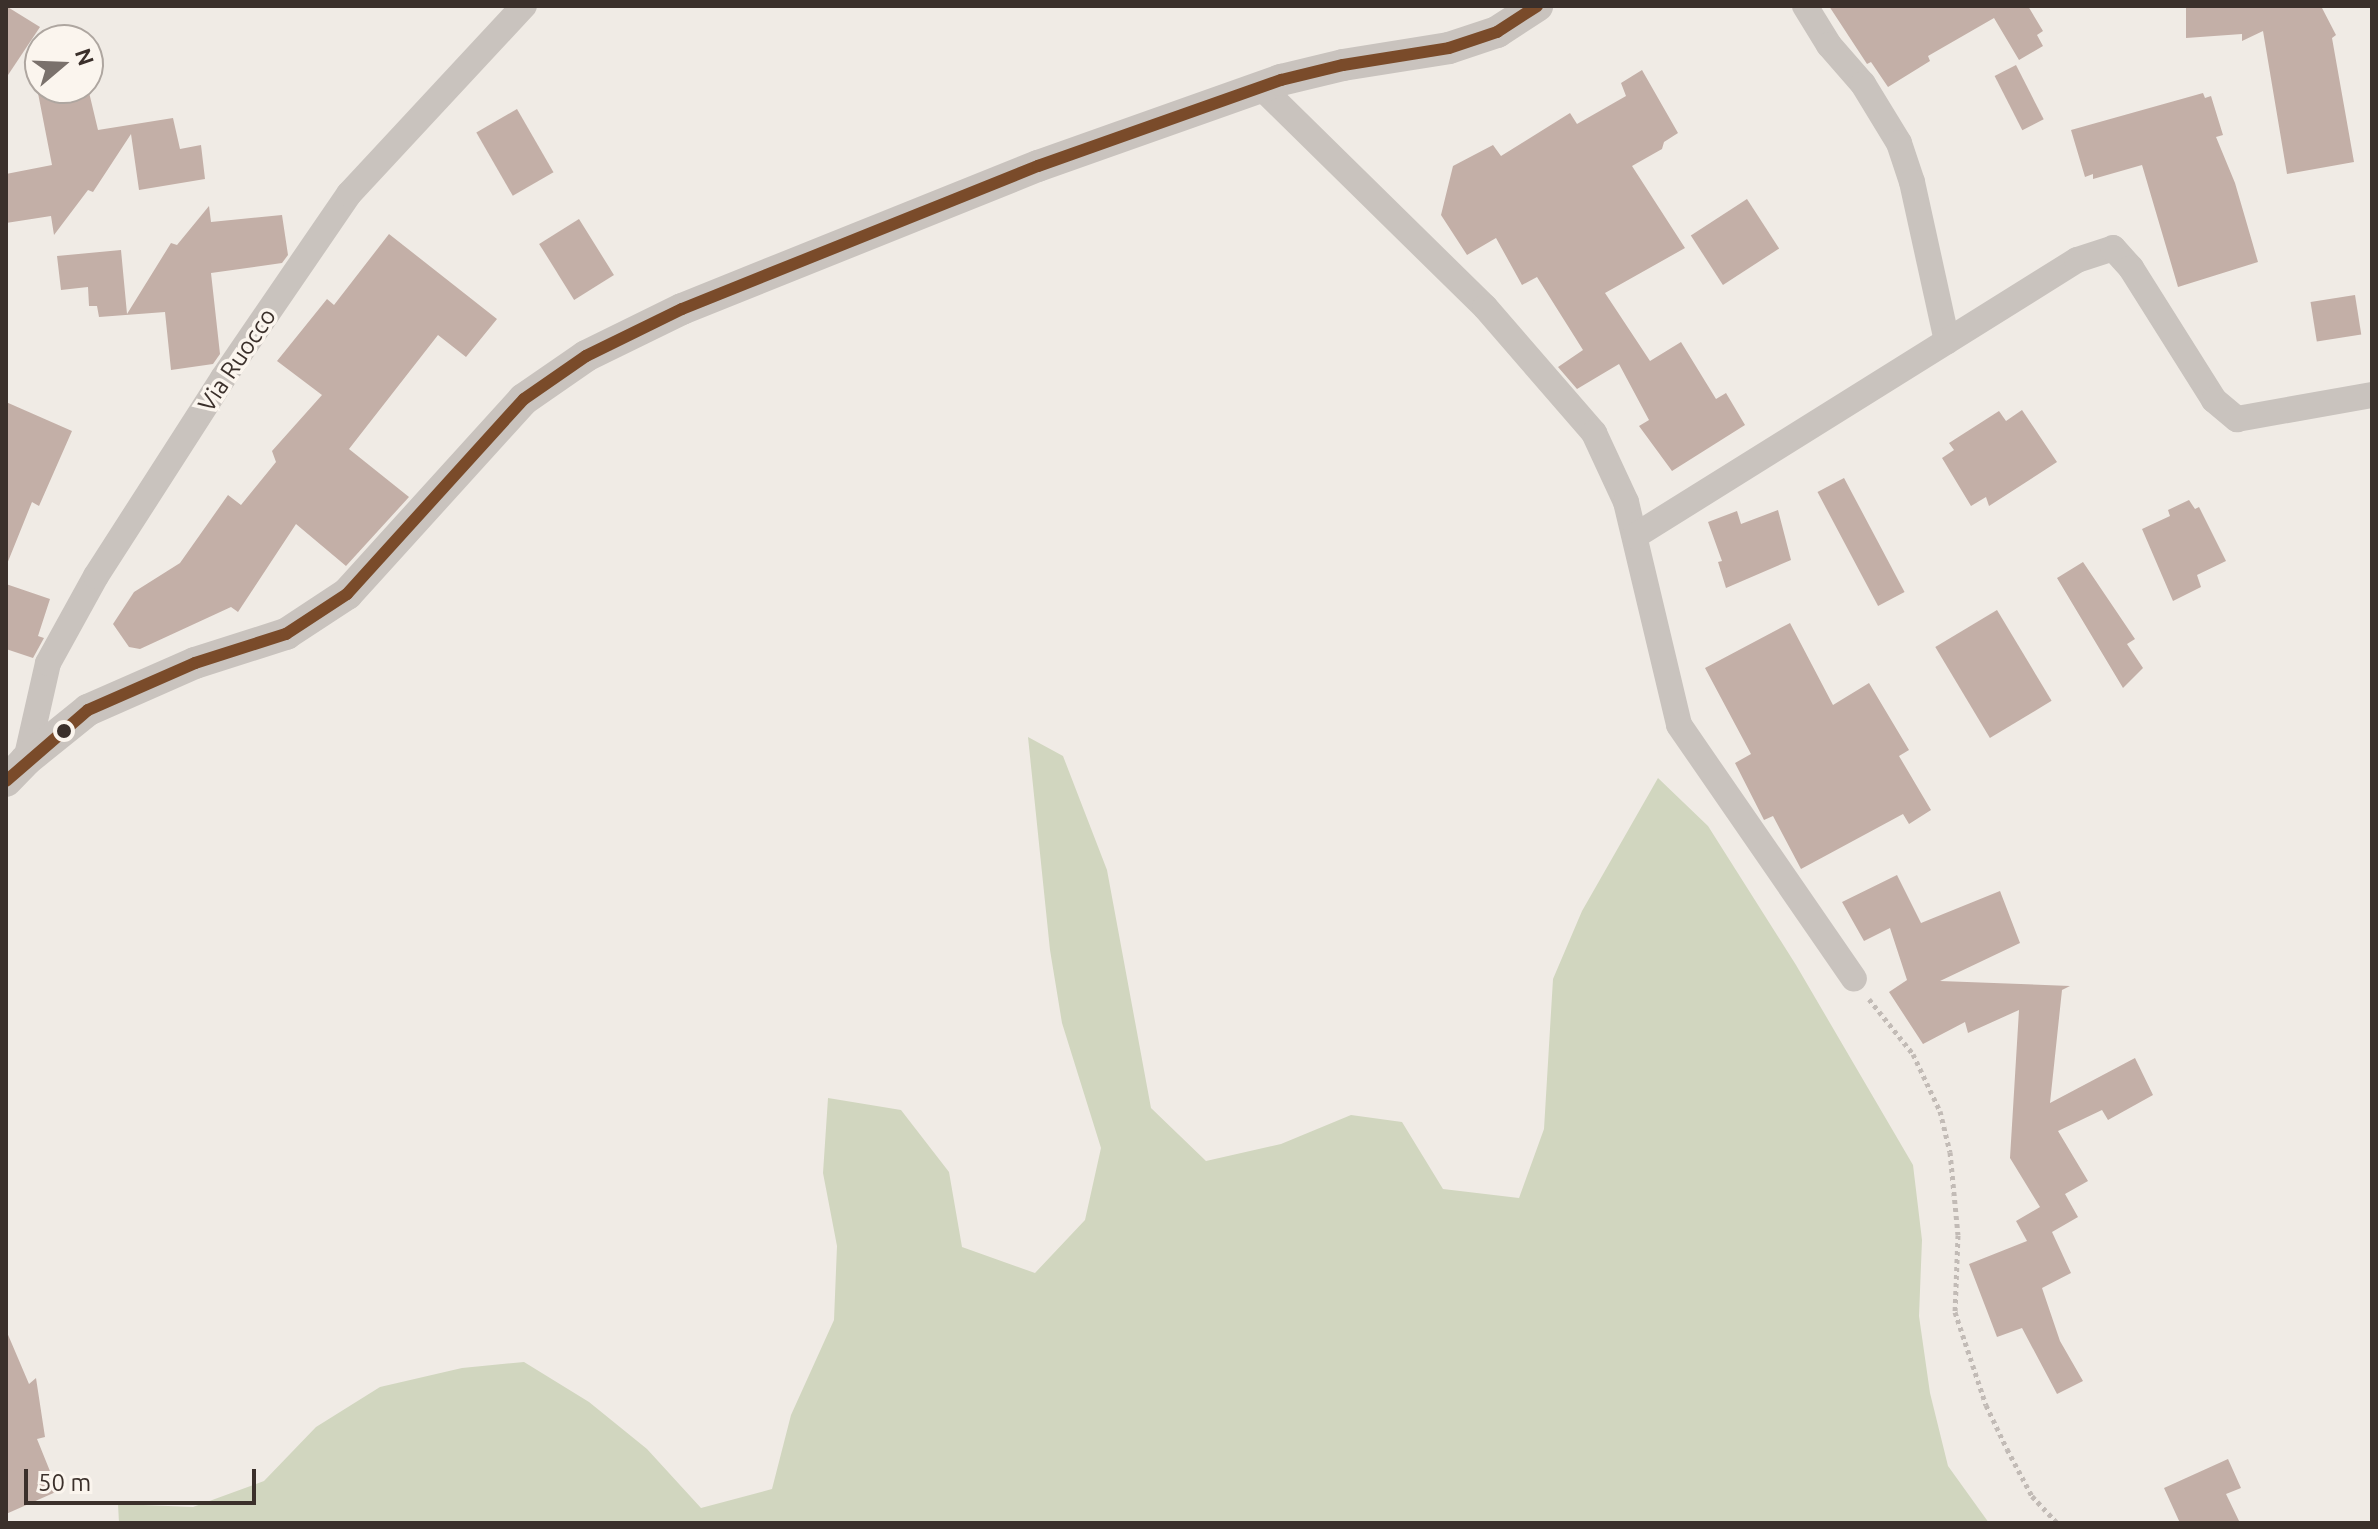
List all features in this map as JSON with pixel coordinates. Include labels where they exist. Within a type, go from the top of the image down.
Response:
[{"type":"street","name":"Via Ruocco","points":[[16,771],[48,663],[96,576],[223,378],[349,194],[524,6]]},
{"type":"street","points":[[16,771],[88,710],[195,663],[286,634],[347,594],[524,399],[586,356],[682,309],[996,183],[1261,87],[1343,65],[1449,48],[1497,32],[1537,6]]},
{"type":"street","points":[[1805,6],[1829,45],[1863,84],[1899,143],[1912,182],[1947,341]]},
{"type":"street","points":[[1261,87],[1485,307],[1542,369],[1594,433],[1626,502],[1679,725],[1854,979]]},
{"type":"street","points":[[1635,536],[2077,260],[2113,248],[2131,268],[2214,400],[2237,419],[2372,395]]},
{"type":"path","points":[[1854,979],[1913,1054],[1940,1111],[1950,1152],[1958,1235],[1955,1312],[1986,1405],[2007,1449],[2032,1496],[2057,1523]]},
{"type":"green space","points":[[1028,737],[1063,756],[1107,870],[1151,1108],[1206,1161],[1281,1144],[1351,1115],[1402,1122],[1443,1189],[1519,1198],[1544,1129],[1553,979],[1582,911],[1658,778],[1708,826],[1796,965],[1913,1165],[1922,1240],[1919,1316],[1930,1393],[1948,1466],[1989,1523],[119,1523],[118,1504],[193,1507],[264,1481],[316,1427],[380,1387],[462,1368],[524,1362],[589,1402],[647,1449],[701,1508],[772,1489],[791,1415],[834,1320],[837,1246],[823,1173],[828,1098],[901,1110],[949,1172],[962,1247],[1035,1273],[1085,1220],[1101,1148],[1062,1023],[1050,950]]},
{"type":"building","points":[[6,6],[35,24],[24,24],[24,51],[6,78]]},
{"type":"building","points":[[1829,6],[2028,6],[2043,31],[2037,35],[2043,46],[2019,60],[1994,18],[1928,56],[1930,61],[1888,87],[1871,62],[1867,64]]},
{"type":"building","points":[[2186,6],[2321,6],[2336,35],[2332,38],[2354,162],[2287,174],[2263,31],[2242,41],[2242,34],[2186,38]]},
{"type":"building","points":[[2016,65],[2044,119],[2022,130],[1995,76]]},
{"type":"building","points":[[1642,70],[1678,133],[1664,142],[1662,149],[1632,166],[1685,248],[1605,293],[1650,361],[1681,342],[1716,399],[1726,393],[1745,425],[1672,471],[1639,426],[1649,420],[1619,364],[1577,389],[1558,367],[1583,350],[1537,277],[1522,285],[1496,238],[1467,255],[1441,215],[1453,166],[1493,145],[1501,156],[1570,113],[1577,124],[1626,96],[1621,83]]},
{"type":"building","points":[[2203,93],[2205,98],[2211,96],[2223,135],[2216,137],[2235,183],[2258,262],[2178,287],[2142,165],[2093,179],[2093,174],[2085,177],[2071,130]]},
{"type":"building","points":[[40,104],[92,104],[98,130],[173,118],[180,149],[201,145],[205,179],[139,190],[131,134],[93,192],[88,190],[54,235],[51,216],[6,223],[6,174],[52,165]]},
{"type":"building","points":[[517,109],[554,172],[513,196],[476,132]]},
{"type":"building","points":[[1747,199],[1779,248],[1723,285],[1691,235]]},
{"type":"building","points":[[209,206],[211,222],[282,215],[288,255],[282,263],[211,273],[220,354],[213,364],[171,370],[165,312],[99,317],[97,306],[89,306],[88,287],[61,290],[57,256],[121,250],[127,314],[171,243],[177,245]]},
{"type":"building","points":[[579,219],[614,275],[574,300],[539,244]]},
{"type":"building","points":[[389,234],[497,319],[466,357],[438,335],[349,449],[409,497],[346,566],[296,524],[238,612],[231,607],[140,649],[129,647],[113,624],[134,592],[180,563],[228,495],[241,505],[276,462],[272,451],[322,395],[277,361],[327,299],[334,305]]},
{"type":"building","points":[[2355,295],[2361,335],[2317,342],[2311,302]]},
{"type":"building","points":[[6,402],[72,431],[39,506],[32,502],[7,564]]},
{"type":"building","points":[[2022,410],[2057,462],[1989,506],[1986,497],[1971,506],[1942,458],[1954,450],[1949,443],[1999,411],[2006,421]]},
{"type":"building","points":[[1844,478],[1905,592],[1878,606],[1818,492]]},
{"type":"building","points":[[2189,500],[2195,509],[2199,507],[2226,561],[2197,575],[2201,587],[2173,601],[2142,529],[2170,516],[2168,510]]},
{"type":"building","points":[[1778,510],[1791,560],[1726,588],[1718,562],[1722,561],[1708,522],[1737,511],[1741,524]]},
{"type":"building","points":[[2083,562],[2135,639],[2127,644],[2143,668],[2123,688],[2057,578]]},
{"type":"building","points":[[6,584],[50,599],[38,636],[44,638],[33,658],[6,649]]},
{"type":"building","points":[[1997,610],[2052,701],[1990,738],[1935,647]]},
{"type":"building","points":[[1790,623],[1833,705],[1869,683],[1909,750],[1899,756],[1931,810],[1909,824],[1903,814],[1801,869],[1773,816],[1764,820],[1735,763],[1751,754],[1705,668]]},
{"type":"building","points":[[1897,875],[1921,923],[2000,891],[2020,943],[1940,981],[2070,986],[2062,990],[2050,1103],[2135,1058],[2153,1095],[2108,1120],[2102,1110],[2058,1131],[2088,1181],[2065,1194],[2078,1217],[2052,1232],[2071,1273],[2042,1288],[2060,1341],[2083,1381],[2057,1394],[2022,1328],[1997,1337],[1969,1264],[2027,1241],[2016,1221],[2040,1207],[2010,1158],[2019,1010],[1968,1033],[1965,1022],[1923,1044],[1889,992],[1907,980],[1890,928],[1864,941],[1842,902]]},
{"type":"building","points":[[6,1330],[29,1384],[36,1378],[45,1437],[37,1439],[58,1491],[6,1514]]},
{"type":"building","points":[[2228,1459],[2241,1488],[2226,1494],[2240,1523],[2180,1523],[2164,1488]]},
{"type":"transit line","points":[[6,781],[88,710],[195,663],[286,634],[347,594],[524,399],[586,356],[682,309],[1038,166],[1281,80],[1343,65],[1449,48],[1497,32],[1537,6]]}]
